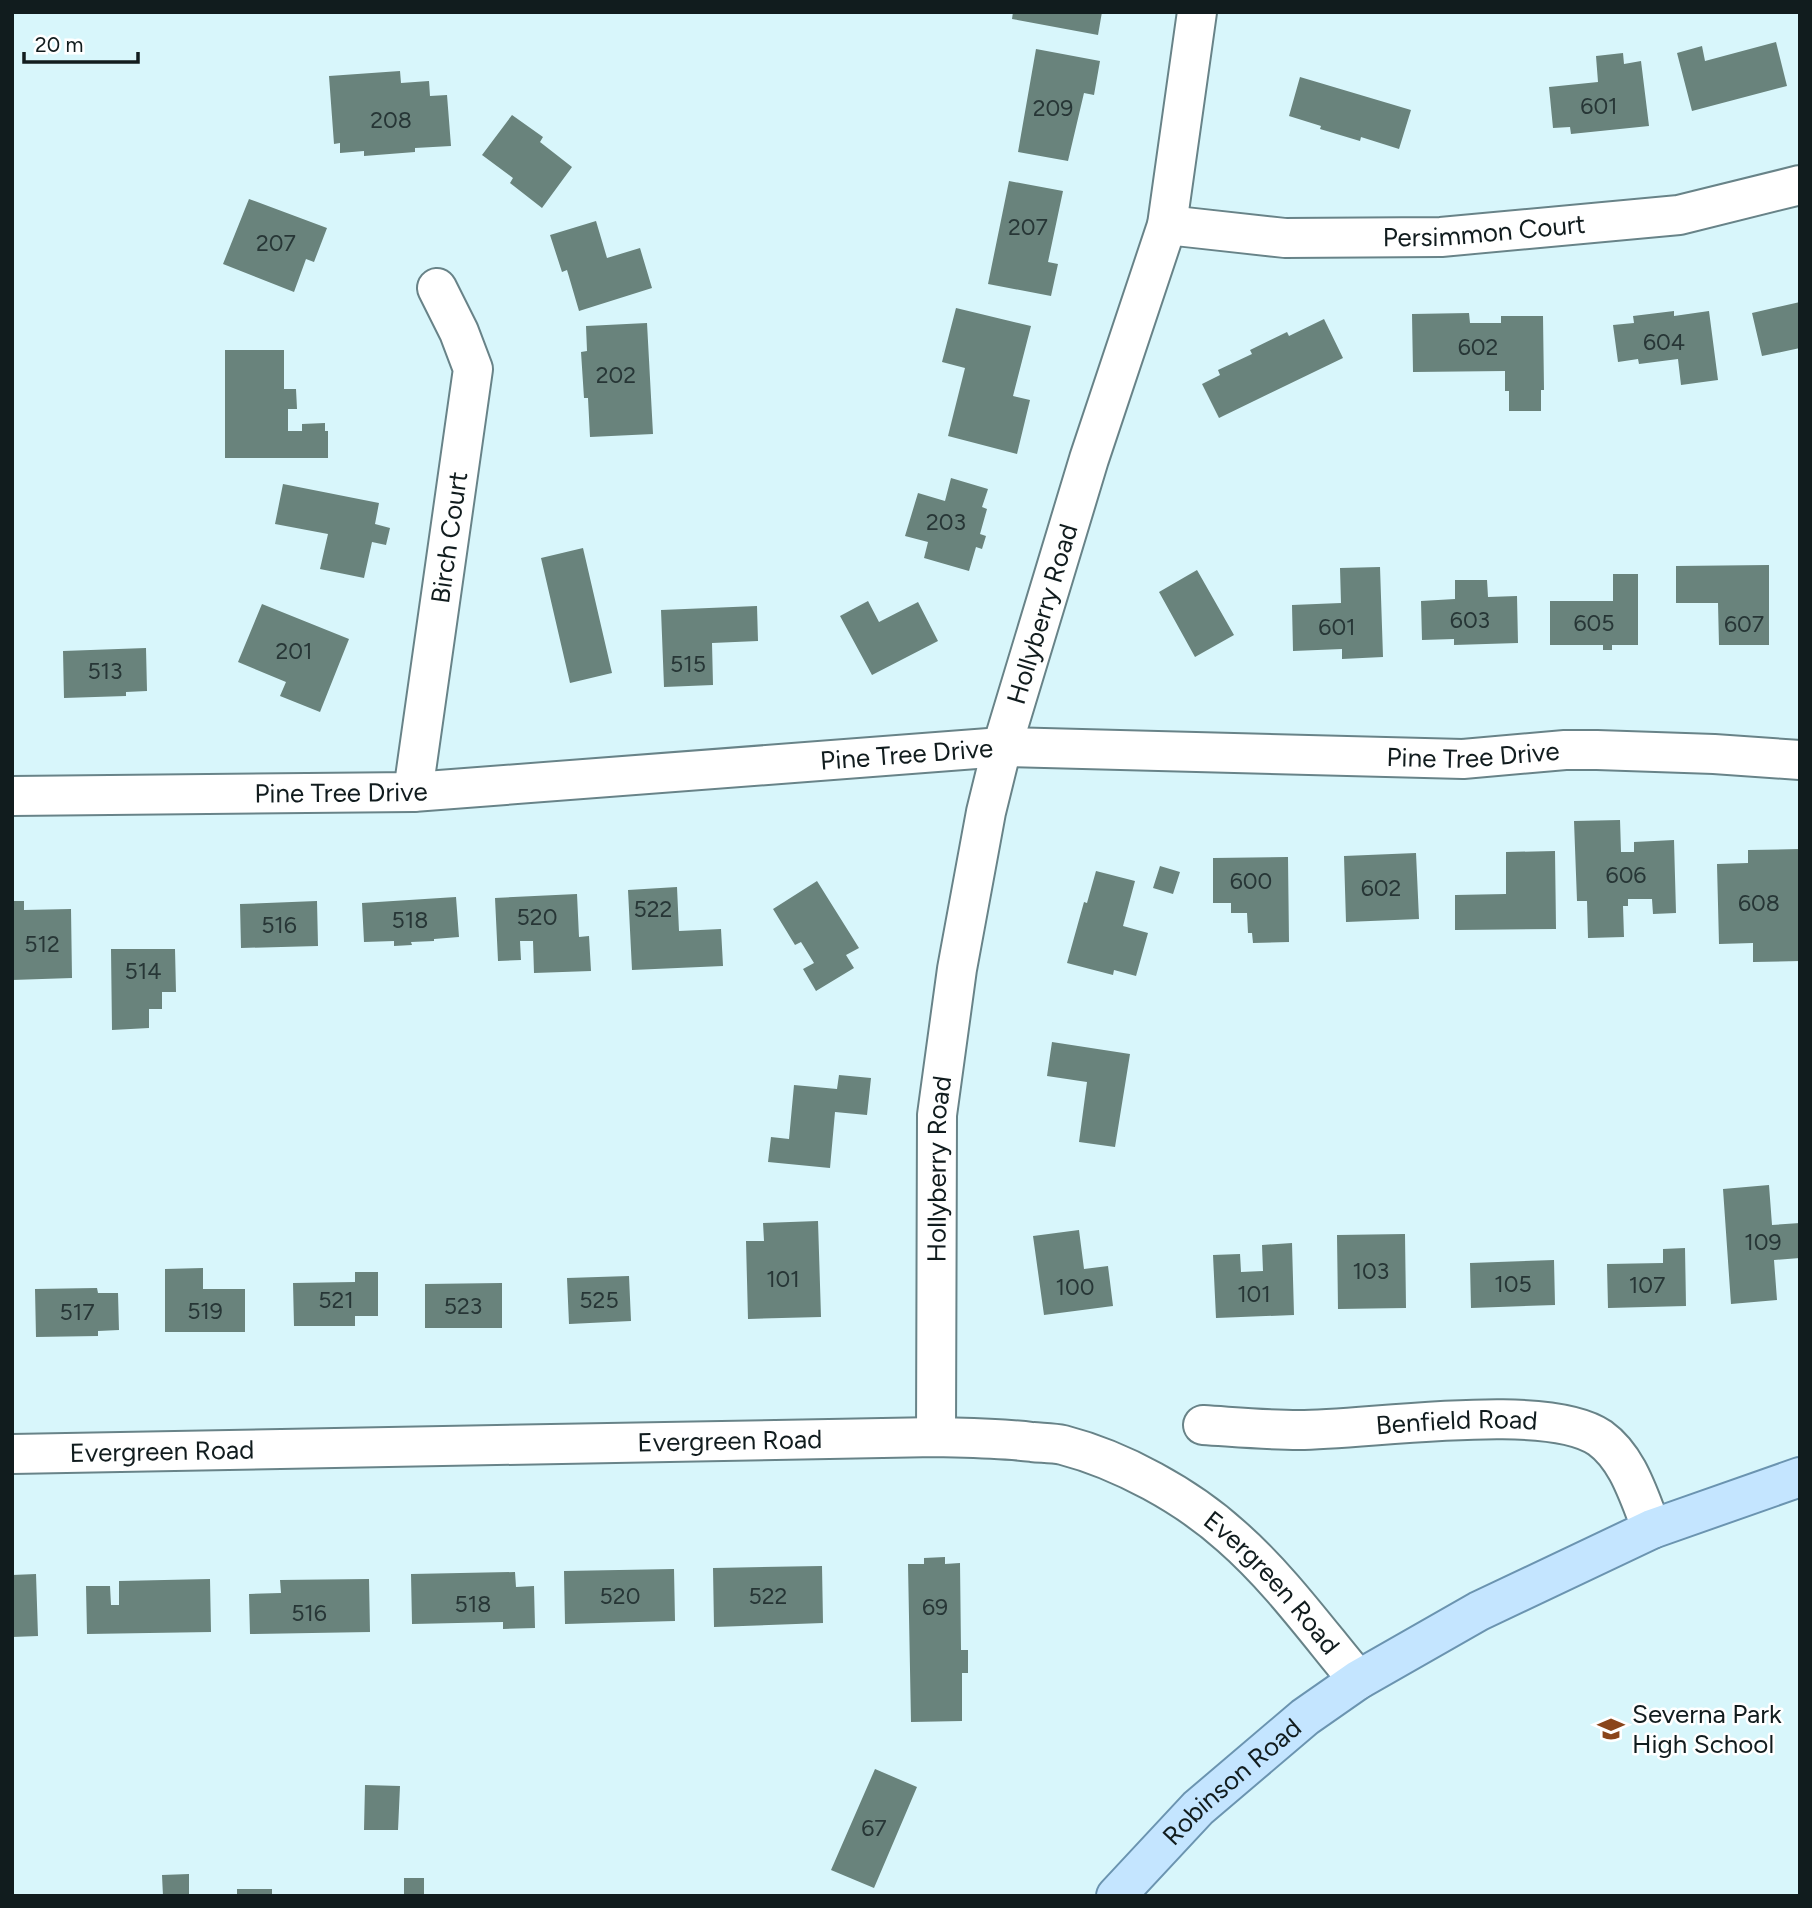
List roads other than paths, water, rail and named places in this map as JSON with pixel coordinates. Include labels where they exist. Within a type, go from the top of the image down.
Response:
[{"type":"main road","points":[[1358,1680],[1479,1611],[1652,1529],[1800,1477]]},
{"type":"main road","name":"Robinson Road","points":[[1116,1896],[1198,1808],[1305,1717],[1358,1680]]},
{"type":"street","name":"Hollyberry Road","points":[[936,1437],[937,1115],[957,969],[986,812],[1002,747],[1088,459],[1167,226],[1196,12]]},
{"type":"street","name":"Persimmon Court","points":[[1167,226],[1285,238],[1441,237],[1679,215],[1800,185]]},
{"type":"street","name":"Birch Court","points":[[413,792],[473,369],[459,332],[437,288]]},
{"type":"street","name":"Pine Tree Drive","points":[[12,796],[413,792],[1002,747],[1463,759],[1586,750],[1800,760]]},
{"type":"street","name":"Benfield Road","points":[[1203,1425],[1299,1430],[1492,1420],[1532,1420],[1566,1424],[1599,1437],[1619,1454],[1652,1529]]},
{"type":"street","name":"Evergreen Road","points":[[12,1454],[936,1437],[999,1438],[1062,1445],[1115,1464],[1161,1486],[1231,1535],[1267,1572],[1358,1680]]},
{"type":"place","name":"Severna Park High School","points":[[1611,1729]]}]
